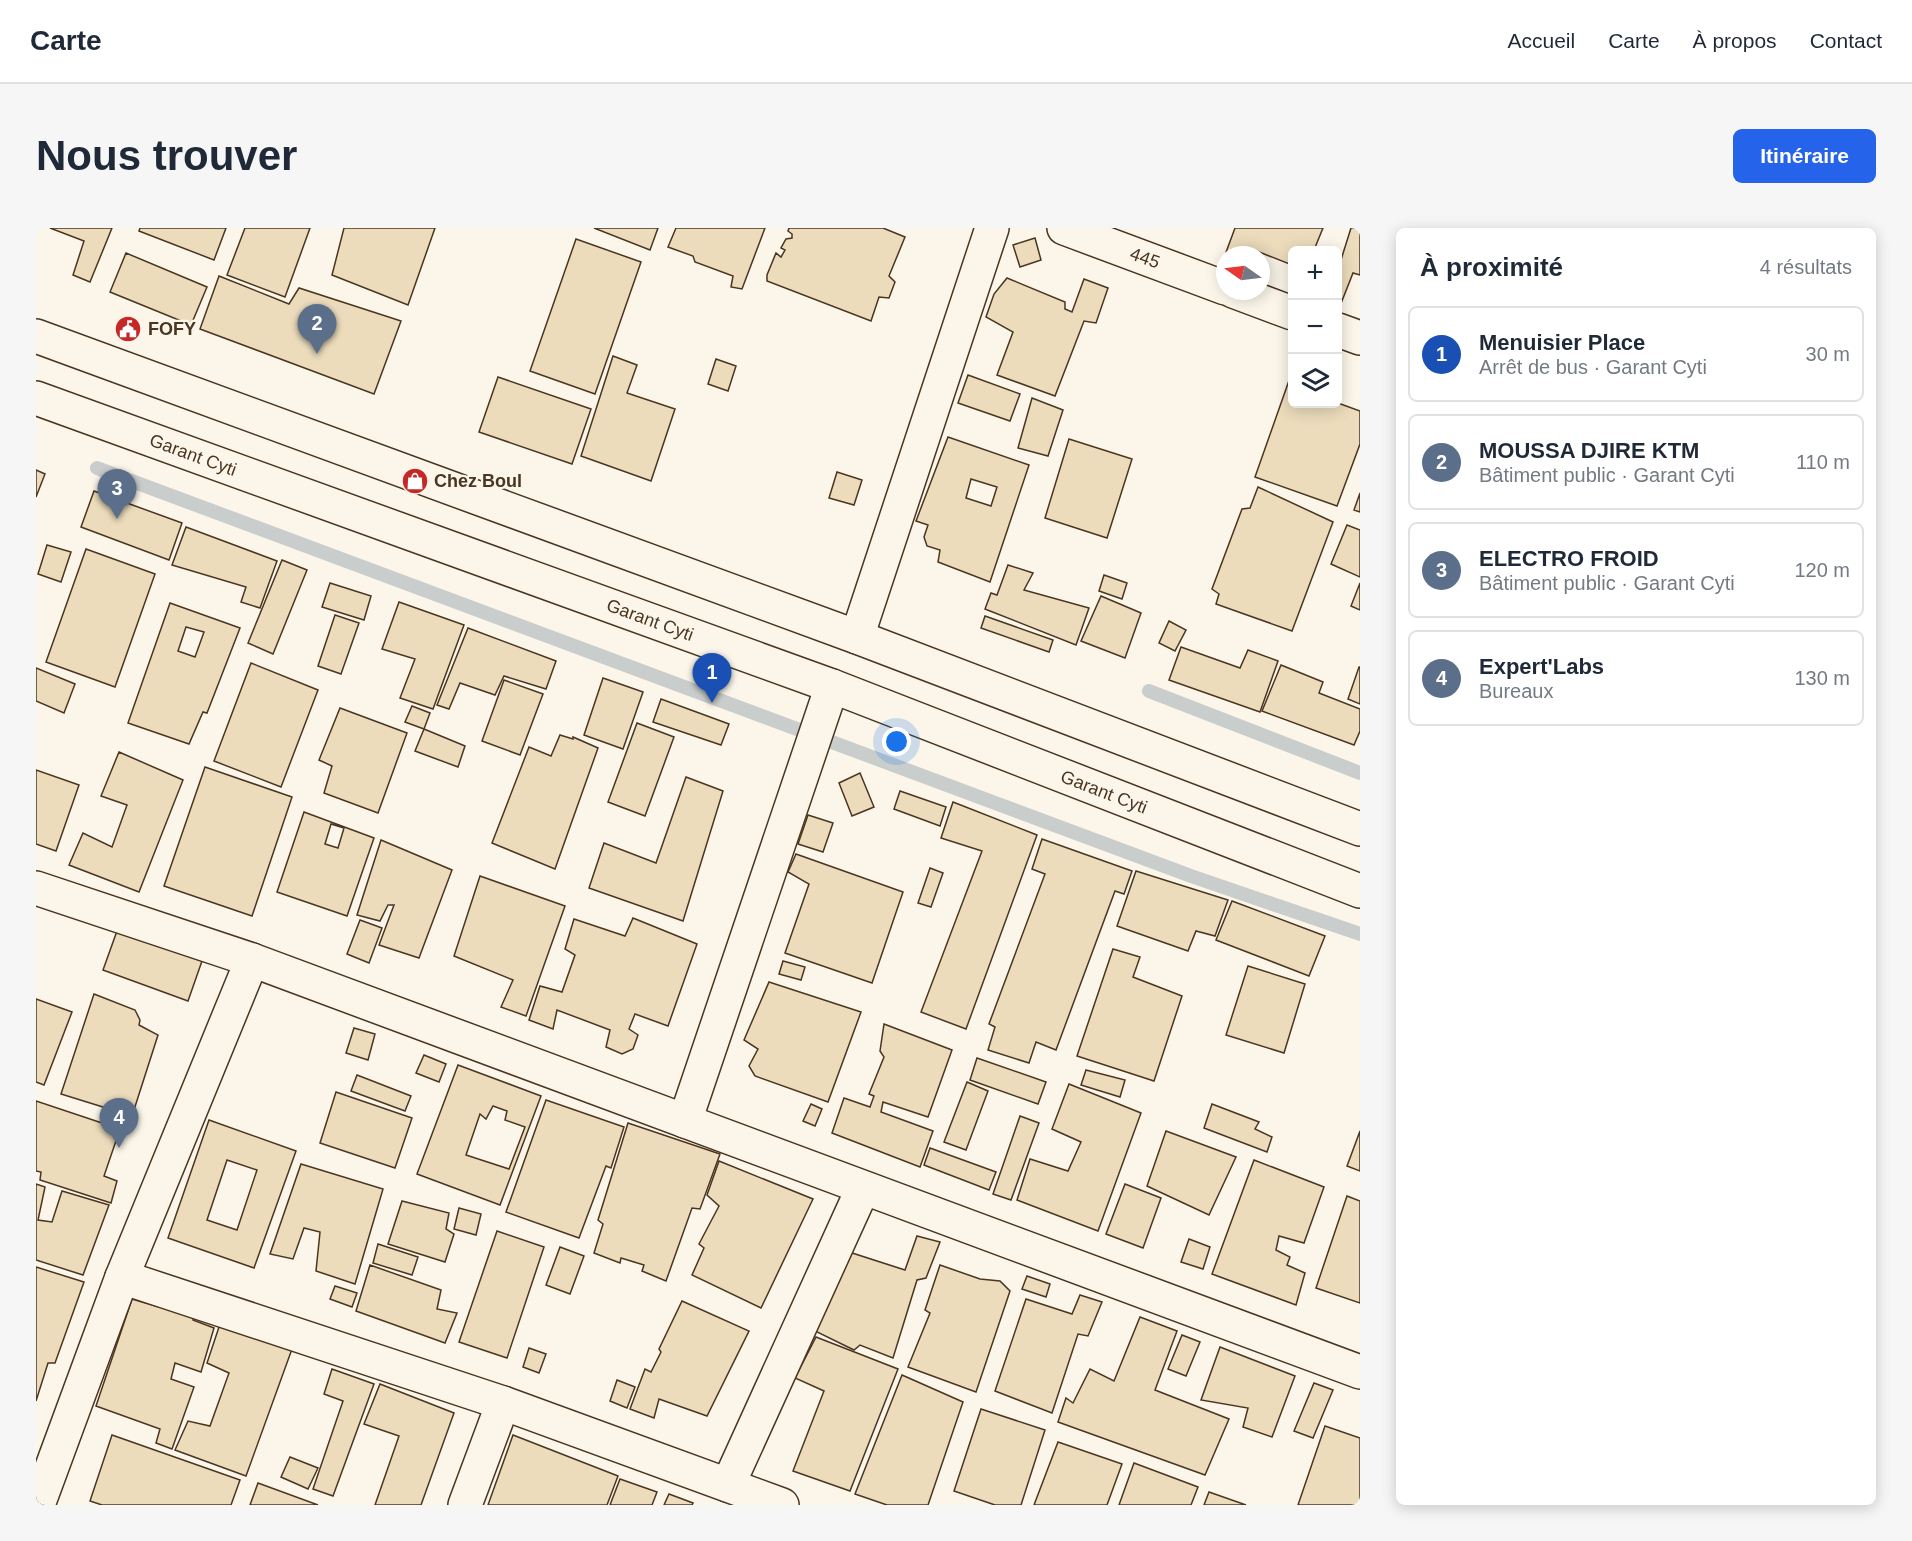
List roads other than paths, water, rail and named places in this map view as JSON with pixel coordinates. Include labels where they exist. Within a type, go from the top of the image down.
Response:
[{"type":"street","points":[[857,637],[992,228]]},
{"type":"street","name":"445","points":[[1064,228],[1216,285]]},
{"type":"street","points":[[1258,300],[1288,311]]},
{"type":"street","points":[[1342,331],[1360,338]]},
{"type":"street","points":[[36,336],[857,637],[1360,828]]},
{"type":"street","name":"Garant Cyti","points":[[36,398],[832,686],[1360,891]]},
{"type":"street","points":[[685,1121],[832,686]]},
{"type":"street","points":[[36,888],[252,960],[1360,1372]]},
{"type":"street","points":[[38,1505],[122,1277],[252,960]]},
{"type":"street","points":[[728,1485],[862,1188]]},
{"type":"street","points":[[122,1277],[503,1403],[782,1505]]},
{"type":"street","points":[[465,1505],[503,1403]]},
{"type":"waterway","points":[[97,468],[1191,876],[1360,934]]},
{"type":"waterway","points":[[1149,691],[1360,773]]},
{"type":"place","name":"FOFY","points":[[128,329]]},
{"type":"place","name":"MOUSSA DJIRE KTM","points":[[317,354]]},
{"type":"place","name":"Chez Boul","points":[[415,481]]},
{"type":"place","name":"ELECTRO FROID","points":[[117,519]]},
{"type":"place","name":"Menuisier Place","points":[[712,703]]},
{"type":"place","name":"Expert'Labs","points":[[119,1148]]}]
